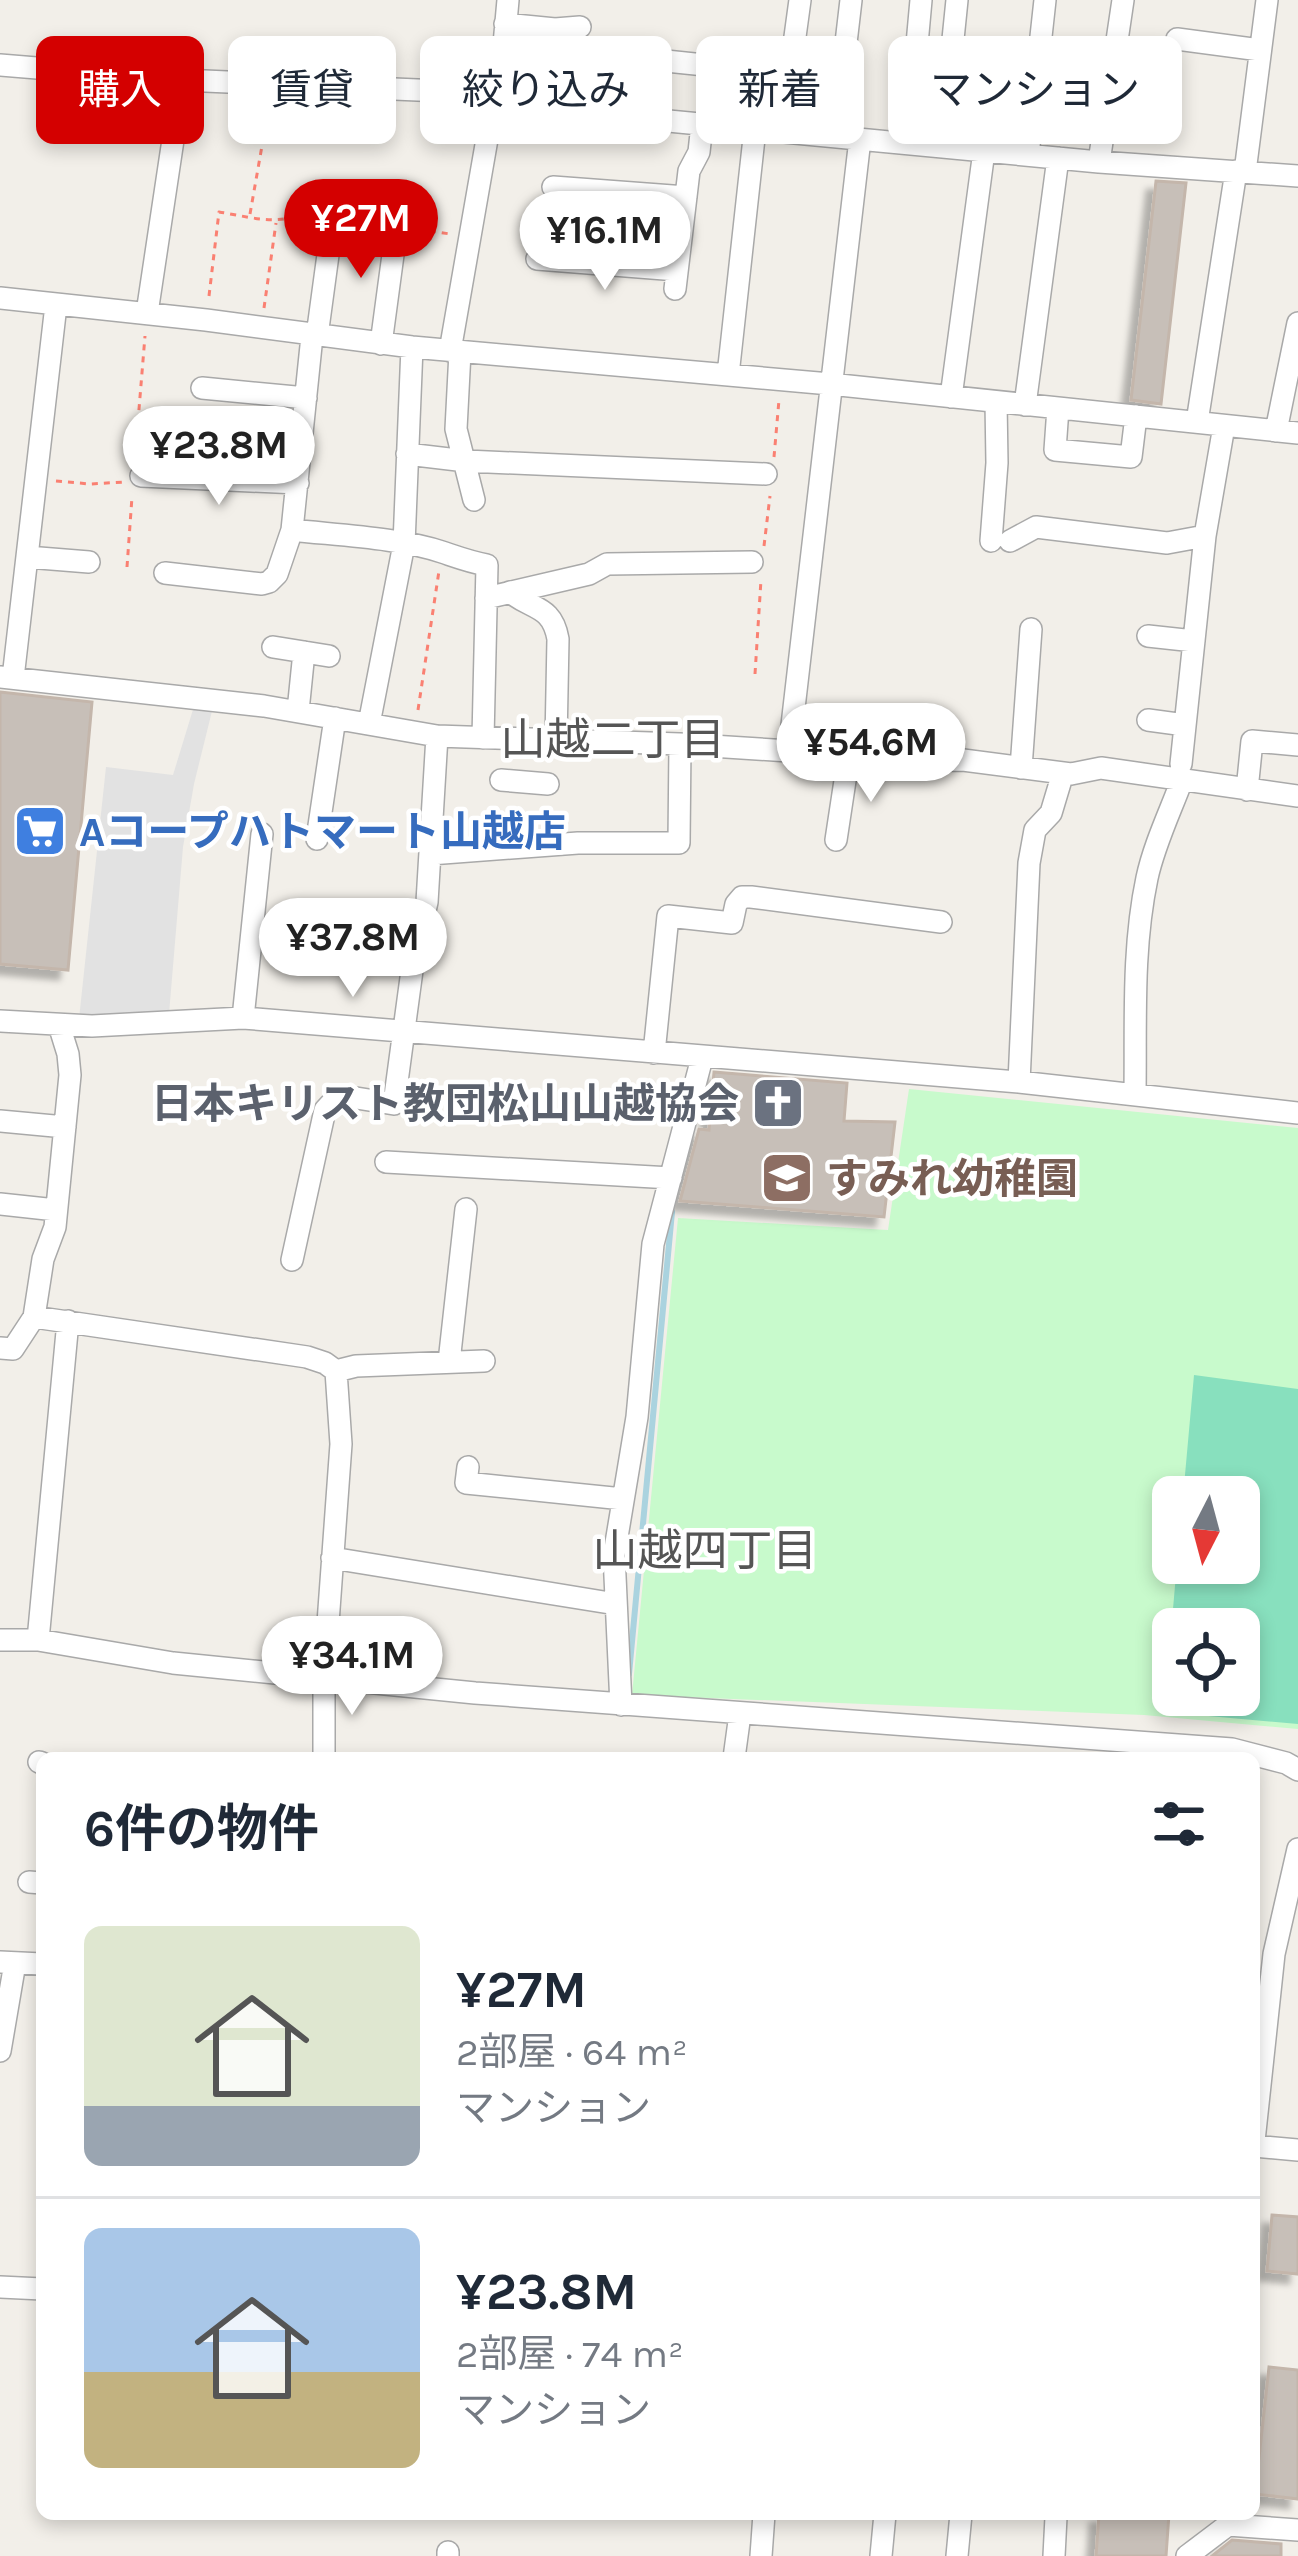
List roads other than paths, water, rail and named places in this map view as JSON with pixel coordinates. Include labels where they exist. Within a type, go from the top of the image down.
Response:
[{"type":"street","points":[[504,36],[508,0]]},
{"type":"street","points":[[795,36],[800,0]]},
{"type":"street","points":[[846,36],[850,0]]},
{"type":"street","points":[[908,145],[921,0]]},
{"type":"street","points":[[941,147],[957,0]]},
{"type":"street","points":[[1028,155],[1045,0]]},
{"type":"street","points":[[1099,162],[1123,0]]},
{"type":"street","points":[[1196,422],[1267,0]]},
{"type":"street","points":[[506,24],[555,29],[580,26]]},
{"type":"street","points":[[1182,40],[1260,50]]},
{"type":"street","points":[[0,65],[36,68]]},
{"type":"street","points":[[204,81],[420,91]]},
{"type":"street","points":[[864,140],[1298,176]]},
{"type":"street","points":[[147,314],[172,144]]},
{"type":"street","points":[[474,500],[455,429],[455,351],[488,144]]},
{"type":"street","points":[[537,259],[676,280],[688,171],[700,144]]},
{"type":"street","points":[[728,375],[752,144]]},
{"type":"street","points":[[789,751],[860,144]]},
{"type":"street","points":[[951,397],[984,151]]},
{"type":"street","points":[[1025,405],[1058,158]]},
{"type":"street","points":[[553,187],[686,197]]},
{"type":"street","points":[[165,573],[262,584],[277,574],[292,530],[333,218]]},
{"type":"street","points":[[381,344],[397,225]]},
{"type":"street","points":[[0,298],[381,344],[1287,432],[1298,323]]},
{"type":"street","points":[[56,305],[27,557],[6,677],[298,711],[426,734],[680,744],[789,751],[848,761],[964,760],[1063,773],[1101,768],[1181,772],[1246,790],[1298,796]]},
{"type":"street","points":[[369,724],[404,544],[412,347]]},
{"type":"street","points":[[202,388],[306,398]]},
{"type":"street","points":[[996,402],[1001,541],[1049,520],[1167,543],[1205,536]]},
{"type":"street","points":[[1058,408],[1055,450],[1131,457],[1136,416]]},
{"type":"street","points":[[1135,1094],[1140,915],[1148,872],[1181,772],[1205,536],[1224,426]]},
{"type":"street","points":[[407,454],[769,482]]},
{"type":"street","points":[[137,479],[298,483]]},
{"type":"street","points":[[292,530],[404,544],[487,565],[483,738]]},
{"type":"street","points":[[27,557],[89,562]]},
{"type":"street","points":[[486,598],[590,574],[608,564],[752,562]]},
{"type":"street","points":[[511,592],[547,613],[556,625],[556,741]]},
{"type":"street","points":[[1021,768],[1031,629]]},
{"type":"street","points":[[1148,636],[1194,641]]},
{"type":"street","points":[[272,647],[329,656]]},
{"type":"street","points":[[298,711],[304,652]]},
{"type":"street","points":[[317,839],[335,718]]},
{"type":"street","points":[[1148,720],[1185,725]]},
{"type":"street","points":[[292,1261],[325,1110],[337,1098],[394,1104],[413,963],[427,902],[426,734]]},
{"type":"street","points":[[500,780],[538,783],[530,740]]},
{"type":"street","points":[[1246,790],[1252,740],[1298,745]]},
{"type":"street","points":[[430,854],[578,843],[680,844],[680,744]]},
{"type":"street","points":[[836,840],[848,761]]},
{"type":"street","points":[[1019,1082],[1029,862],[1035,830],[1051,813],[1063,773]]},
{"type":"street","points":[[243,1018],[262,834]]},
{"type":"street","points":[[654,1053],[668,916],[732,923],[736,904],[742,897],[751,897],[941,922]]},
{"type":"street","points":[[0,1021],[92,1026],[243,1018],[1019,1082],[1298,1113]]},
{"type":"street","points":[[0,1348],[13,1349],[34,1317],[43,1259],[55,1227],[70,1075],[59,1025]]},
{"type":"street","points":[[621,1706],[614,1555],[637,1417],[653,1244],[702,1058]]},
{"type":"street","points":[[0,1121],[64,1127]]},
{"type":"street","points":[[386,1162],[671,1178]]},
{"type":"street","points":[[0,1204],[56,1210]]},
{"type":"street","points":[[448,1362],[466,1209]]},
{"type":"street","points":[[34,1317],[307,1357],[335,1371],[484,1361]]},
{"type":"street","points":[[38,1640],[68,1322]]},
{"type":"street","points":[[324,1752],[324,1678],[341,1444],[335,1371]]},
{"type":"street","points":[[468,1466],[466,1483],[623,1499]]},
{"type":"street","points":[[332,1558],[616,1604]]},
{"type":"street","points":[[0,1640],[38,1640],[173,1663],[621,1706],[1244,1752]]},
{"type":"street","points":[[735,1752],[740,1714]]},
{"type":"street","points":[[991,1752],[993,1733]]},
{"type":"street","points":[[1260,1756],[1298,1770]]},
{"type":"street","points":[[1260,2090],[1277,1936],[1298,1849]]},
{"type":"street","points":[[0,2051],[8,1963]]},
{"type":"street","points":[[1260,2145],[1298,2150]]},
{"type":"street","points":[[0,2287],[36,2289]]},
{"type":"street","points":[[761,2556],[764,2520]]},
{"type":"street","points":[[881,2556],[884,2520]]},
{"type":"street","points":[[957,2556],[961,2520]]},
{"type":"street","points":[[1054,2556],[1056,2520]]},
{"type":"street","points":[[1187,2556],[1227,2520]]},
{"type":"street","points":[[1234,2520],[1298,2530]]},
{"type":"waterway","points":[[629,1674],[672,1212]]},
{"type":"place","name":"Aコープハトマート山越店","points":[[40,831]]},
{"type":"place","name":"日本キリスト教団松山山越協会","points":[[778,1103]]},
{"type":"place","name":"すみれ幼稚園","points":[[787,1178]]},
{"type":"district","name":"山越二丁目","points":[[613,739]]},
{"type":"district","name":"山越四丁目","points":[[705,1550]]}]
